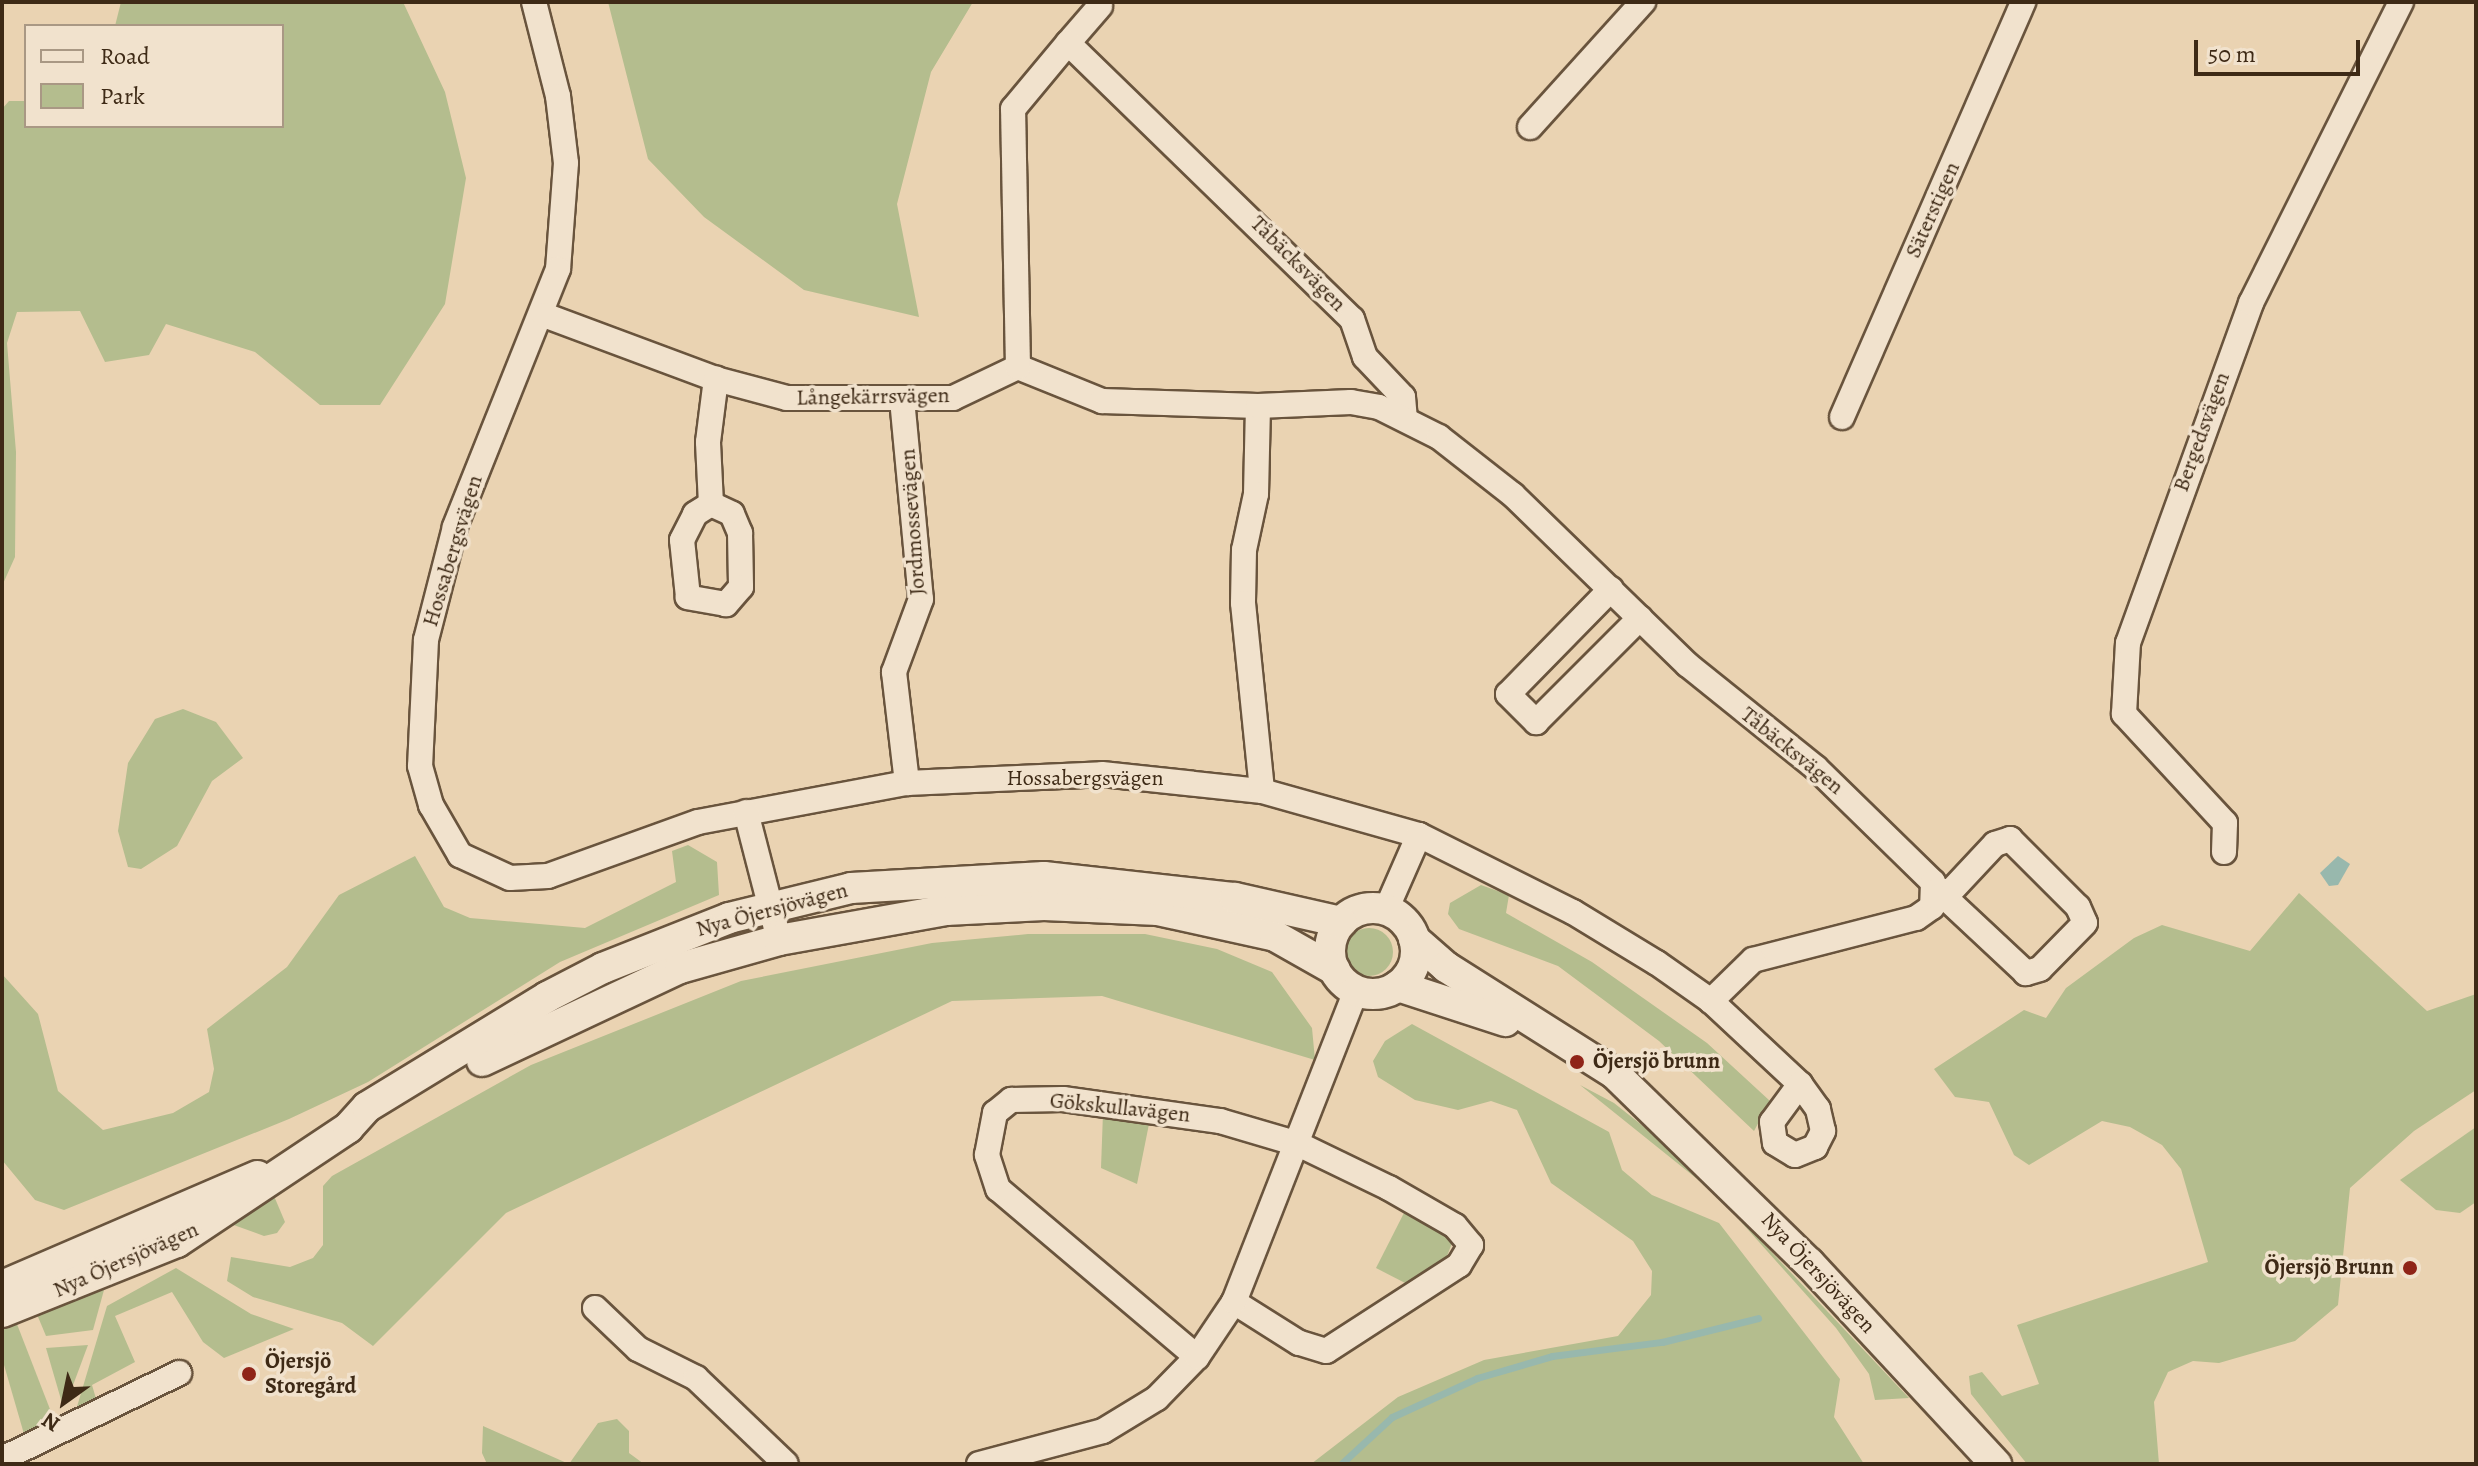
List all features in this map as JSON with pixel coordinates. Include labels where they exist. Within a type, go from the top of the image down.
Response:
[{"type":"street","name":"Hossabergsvägen","points":[[534,2],[558,96],[566,163],[564,229],[544,315],[455,527],[426,640],[420,766],[431,805],[460,855],[510,878],[570,871],[698,822],[907,783],[1102,774],[1262,791],[1419,835],[1573,912],[1711,1001],[1800,1084]]},
{"type":"street","points":[[1530,127],[1643,2]]},
{"type":"street","name":"Säterstigen","points":[[1842,417],[2023,2]]},
{"type":"street","name":"Bergedsvägen","points":[[2224,852],[2225,823],[2124,714],[2126,653],[2251,303],[2401,2]]},
{"type":"street","points":[[1100,6],[1013,109],[1018,367],[1102,401],[1258,406],[1351,402],[1405,418]]},
{"type":"street","name":"Tåbäcksvägen","points":[[1068,43],[1352,319],[1365,357],[1403,397],[1405,418],[1482,469],[1640,618],[1866,813],[1936,894],[1948,900],[2026,973],[2040,969],[2085,923],[2078,907],[2010,839],[1995,844],[1951,891],[1936,894],[1916,918],[1753,960],[1711,1001]]},
{"type":"street","name":"Långekärrsvägen","points":[[544,315],[716,379],[787,398],[953,398],[1018,367]]},
{"type":"street","points":[[711,504],[708,442],[716,379]]},
{"type":"street","name":"Jordmossevägen","points":[[902,399],[921,599],[894,672],[907,783]]},
{"type":"street","points":[[1258,406],[1256,494],[1244,550],[1243,603],[1262,791]]},
{"type":"street","points":[[1611,589],[1508,694],[1536,722],[1640,618]]},
{"type":"street","points":[[746,812],[779,940]]},
{"type":"street","points":[[979,1464],[1103,1431],[1157,1398],[1197,1357],[1234,1302],[1298,1144],[1345,980],[1330,945],[1341,922],[1362,909],[1386,910],[1419,835]]},
{"type":"street","name":"Nya Öjersjövägen","points":[[348,1128],[367,1107],[603,968],[772,907],[851,888],[1044,877],[1235,898],[1341,922]]},
{"type":"street","name":"Nya Öjersjövägen","points":[[2,1312],[177,1242],[282,1168],[348,1128],[374,1121],[527,1035],[666,974],[779,940],[946,910],[1112,907],[1227,922],[1275,936],[1345,980],[1382,993],[1398,986],[1489,1012],[1629,1093],[1728,1179],[1996,1464]]},
{"type":"street","name":"Nya Öjersjövägen","points":[[1386,910],[1401,918],[1414,939],[1446,967],[1615,1074],[1629,1093]]},
{"type":"street","points":[[1398,986],[1411,970],[1414,939]]},
{"type":"street","name":"Gökskullavägen","points":[[1197,1357],[998,1189],[987,1155],[995,1113],[1011,1100],[1133,1105],[1298,1144],[1455,1226],[1471,1249],[1459,1265],[1326,1351],[1307,1347],[1234,1302]]},
{"type":"street","name":"Nya Öjersjövägen","points":[[2,1286],[205,1194],[282,1168]]},
{"type":"street","points":[[595,1308],[638,1349],[696,1378],[786,1464]]},
{"type":"street","points":[[2,1459],[179,1373]]},
{"type":"green space","points":[[121,2],[403,2],[445,92],[466,178],[445,304],[380,405],[320,405],[255,352],[166,324],[149,355],[105,362],[80,311],[17,312],[7,343],[16,452],[15,557],[2,586],[2,109],[9,101],[24,101],[24,128],[284,128],[284,24],[116,24]]},
{"type":"green space","points":[[608,2],[973,2],[931,72],[897,204],[919,317],[804,290],[704,217],[648,159]]},
{"type":"green space","points":[[183,709],[216,722],[243,758],[212,781],[177,846],[141,869],[128,867],[118,831],[128,763],[155,719]]},
{"type":"green space","points":[[688,845],[717,862],[719,895],[560,962],[368,1082],[289,1119],[64,1210],[35,1200],[2,1160],[2,974],[38,1014],[58,1091],[103,1130],[173,1113],[209,1092],[214,1069],[207,1029],[287,967],[339,895],[415,856],[444,907],[470,918],[585,928],[676,882],[672,851]]},
{"type":"green space","points":[[1481,885],[1509,895],[1506,913],[1592,962],[1707,1043],[1770,1101],[1754,1131],[1659,1041],[1558,966],[1459,929],[1448,914],[1450,903]]},
{"type":"green space","points":[[2299,893],[2427,1011],[2476,994],[2476,1090],[2414,1131],[2350,1188],[2338,1305],[2295,1341],[2219,1363],[2193,1361],[2168,1372],[2154,1402],[2159,1464],[2027,1464],[1971,1394],[1969,1376],[1982,1372],[2002,1396],[2039,1384],[2017,1325],[2208,1262],[2181,1169],[2162,1145],[2130,1127],[2102,1121],[2029,1165],[2014,1155],[1989,1102],[1955,1097],[1934,1069],[2024,1010],[2046,1018],[2066,988],[2134,938],[2162,925],[2250,951]]},
{"type":"green space","points":[[1369,928],[1378,929],[1386,935],[1392,943],[1392,961],[1386,969],[1378,975],[1369,976],[1360,975],[1352,969],[1346,961],[1345,952],[1346,943],[1352,935],[1360,929]]},
{"type":"green space","points":[[1028,934],[1145,934],[1217,949],[1272,972],[1312,1028],[1315,1060],[1102,996],[952,1001],[506,1213],[373,1346],[342,1323],[253,1297],[227,1281],[231,1257],[290,1267],[313,1258],[323,1245],[323,1186],[332,1176],[531,1065],[741,981],[932,943]]},
{"type":"green space","points":[[1412,1024],[1609,1132],[1622,1170],[1652,1195],[1719,1223],[1840,1379],[1834,1417],[1864,1464],[1311,1464],[1398,1397],[1484,1360],[1618,1336],[1651,1295],[1652,1271],[1633,1241],[1551,1183],[1517,1110],[1491,1101],[1458,1110],[1415,1100],[1378,1077],[1373,1061],[1385,1041]]},
{"type":"green space","points":[[1580,1085],[1614,1103],[1682,1157],[1909,1398],[1875,1400],[1869,1374],[1836,1328],[1717,1195]]},
{"type":"green space","points":[[1103,1113],[1150,1119],[1137,1184],[1101,1168]]},
{"type":"green space","points":[[2476,1127],[2476,1202],[2460,1213],[2436,1210],[2400,1180]]},
{"type":"green space","points":[[274,1196],[285,1222],[277,1233],[264,1236],[231,1224]]},
{"type":"green space","points":[[1405,1211],[1445,1232],[1452,1243],[1444,1264],[1409,1285],[1376,1268]]},
{"type":"green space","points":[[176,1268],[251,1314],[294,1329],[224,1358],[203,1342],[172,1292],[115,1316],[135,1362],[92,1385],[97,1402],[76,1410],[107,1306]]},
{"type":"green space","points":[[104,1290],[93,1330],[46,1336],[36,1312]]},
{"type":"green space","points":[[15,1319],[53,1417],[24,1434],[2,1358],[2,1324]]},
{"type":"green space","points":[[88,1345],[66,1404],[62,1403],[46,1348]]},
{"type":"green space","points":[[617,1419],[629,1431],[629,1453],[644,1464],[569,1464],[598,1423]]},
{"type":"green space","points":[[483,1426],[569,1464],[487,1464],[482,1453]]},
{"type":"water","points":[[2338,856],[2350,864],[2338,885],[2329,886],[2320,873]]},
{"type":"waterway","points":[[1341,1464],[1392,1417],[1477,1378],[1552,1356],[1662,1342],[1758,1318]]},
{"type":"place","name":"Öjersjö brunn","points":[[1577,1062]]},
{"type":"place","name":"Öjersjö Brunn","points":[[2410,1268]]},
{"type":"place","name":"Öjersjö Storegård","points":[[249,1374]]}]
